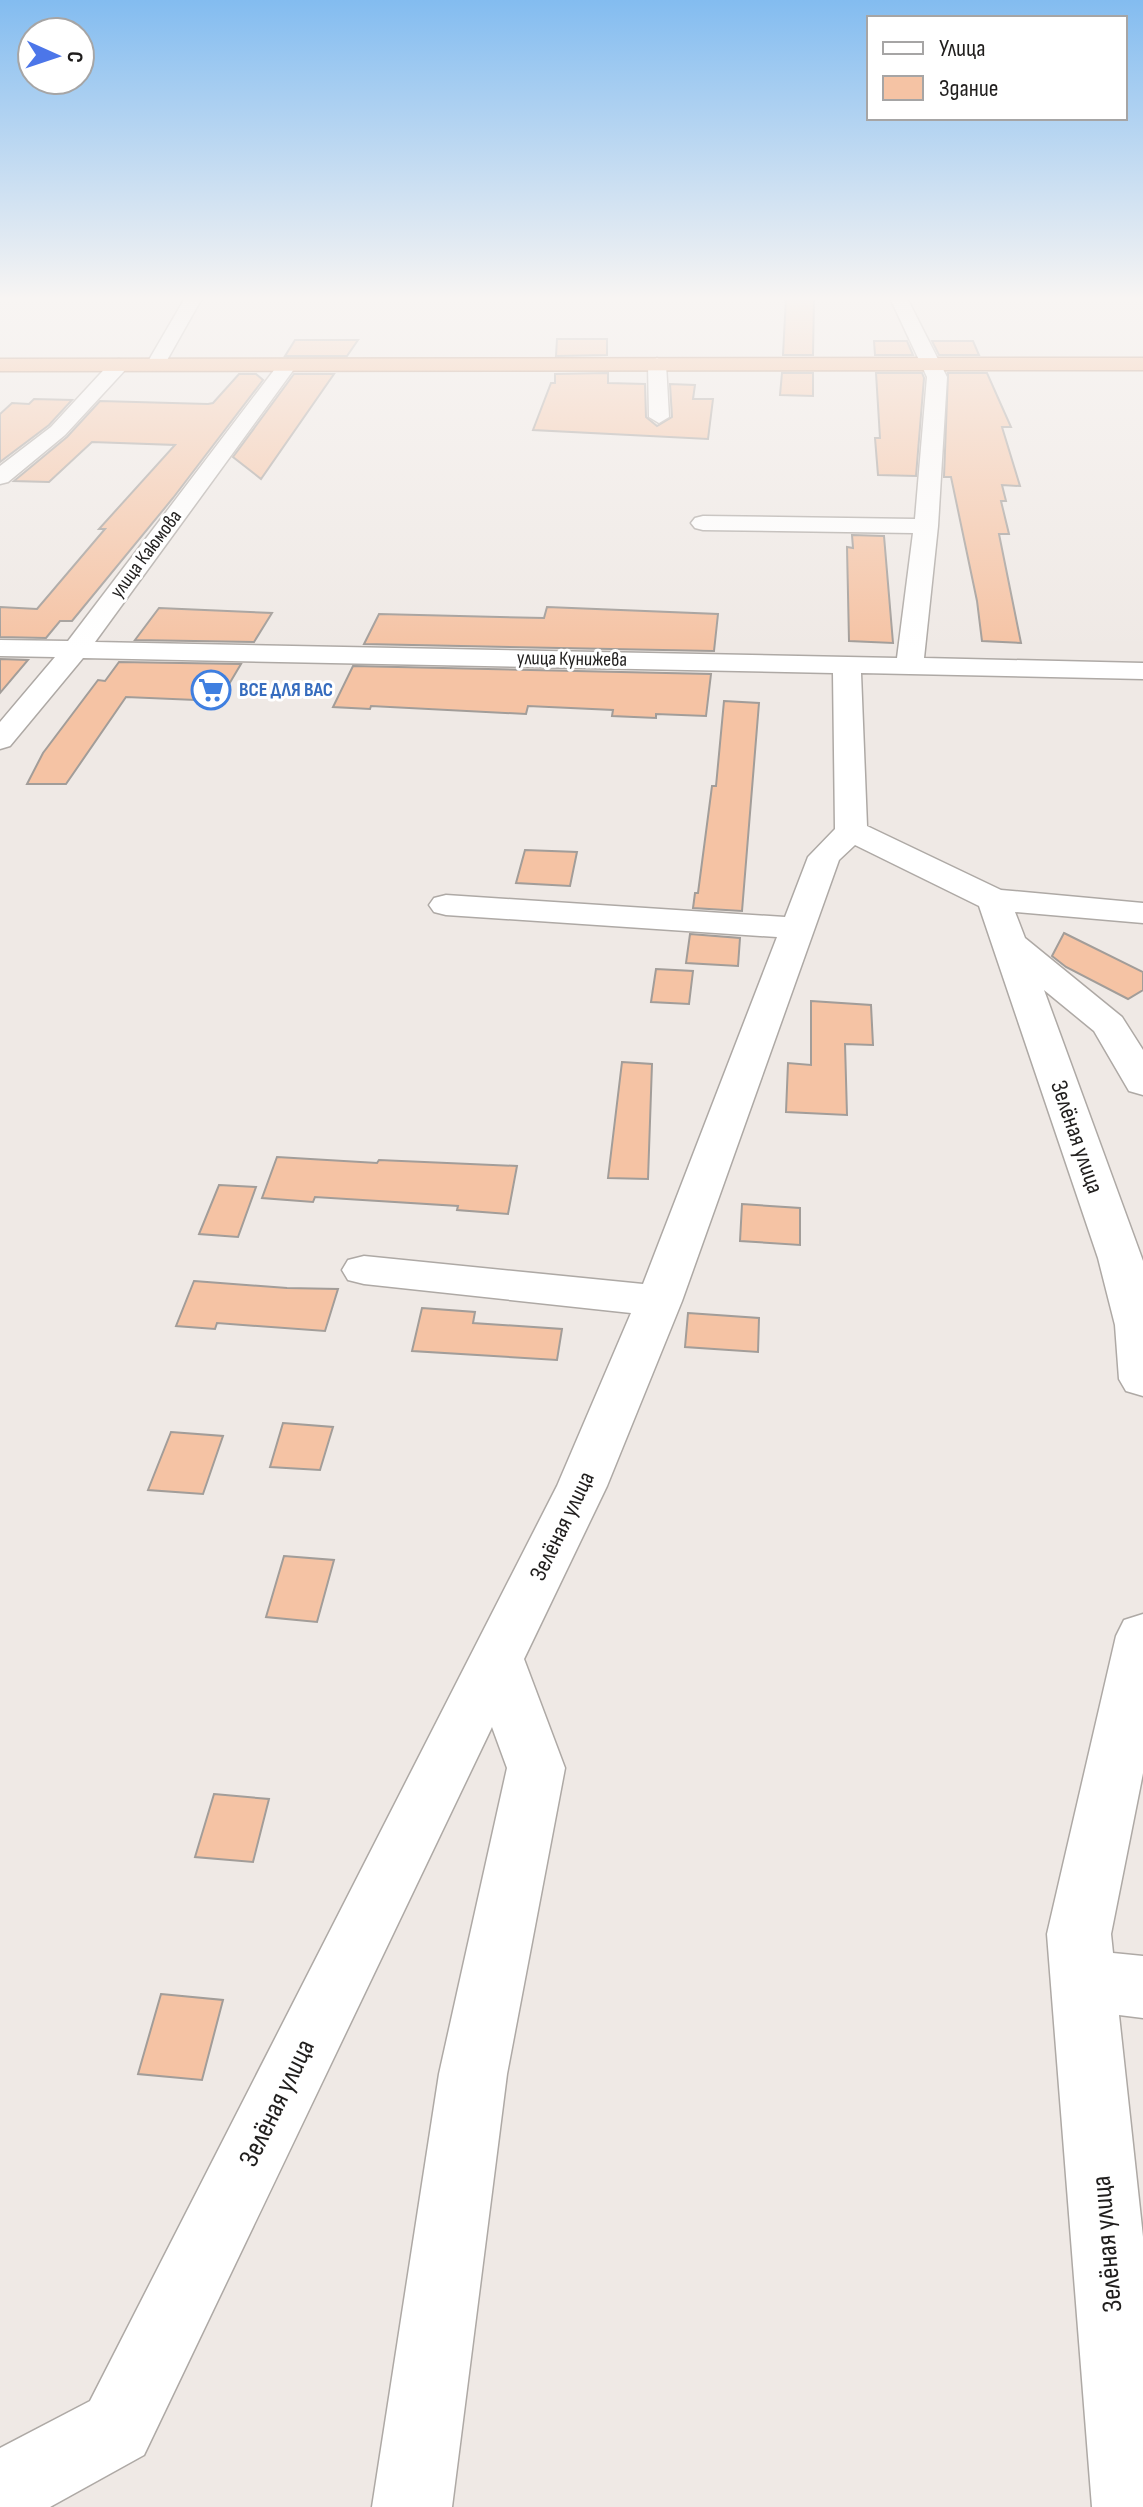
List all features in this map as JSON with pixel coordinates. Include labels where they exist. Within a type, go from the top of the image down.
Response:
[{"type":"street","points":[[0,477],[58,431],[73,415]]},
{"type":"street","name":"улица Каюмова","points":[[0,740],[75,650],[251,415]]},
{"type":"street","points":[[910,665],[926,526],[934,415]]},
{"type":"street","points":[[703,523],[926,526]]},
{"type":"street","name":"улица Кунижева","points":[[0,648],[1143,671]]},
{"type":"street","points":[[847,664],[851,831],[994,900],[1143,913]]},
{"type":"street","name":"Зелёная улица","points":[[0,2491],[117,2428],[582,1486],[659,1301],[824,857],[851,831]]},
{"type":"street","name":"Зелёная улица","points":[[994,900],[1120,1258],[1138,1325],[1143,1379]]},
{"type":"street","points":[[446,905],[798,928]]},
{"type":"street","points":[[1009,943],[1109,1025],[1143,1083]]},
{"type":"street","points":[[364,1270],[659,1301]]},
{"type":"street","name":"Зелёная улица","points":[[1132,2507],[1113,1984],[1079,1934],[1143,1636]]},
{"type":"street","points":[[412,2507],[473,2074],[536,1768],[497,1660]]},
{"type":"building","points":[[0,415],[58,415],[49,425],[0,462]]},
{"type":"building","points":[[87,415],[236,415],[72,621],[60,621],[46,638],[0,637],[0,607],[37,609],[105,529],[99,529],[175,445],[92,442],[49,482],[14,481],[67,437]]},
{"type":"building","points":[[264,415],[305,415],[261,479],[233,457]]},
{"type":"building","points":[[539,415],[646,415],[657,426],[672,415],[711,415],[708,439],[533,430]]},
{"type":"building","points":[[879,415],[921,415],[916,476],[878,475],[875,438],[880,438]]},
{"type":"building","points":[[946,415],[1006,415],[1011,427],[1002,427],[1020,486],[1002,485],[1006,501],[1001,501],[1009,534],[999,534],[1021,643],[982,641],[977,601],[951,477],[944,477]]},
{"type":"building","points":[[852,535],[884,536],[893,643],[849,641],[847,547],[853,548]]},
{"type":"building","points":[[547,607],[718,614],[714,651],[364,644],[379,614],[544,618]]},
{"type":"building","points":[[159,608],[272,613],[254,642],[135,640]]},
{"type":"building","points":[[0,659],[28,660],[0,693]]},
{"type":"building","points":[[119,662],[241,664],[219,701],[126,697],[66,784],[27,784],[43,753],[98,680],[105,681]]},
{"type":"building","points":[[353,666],[711,674],[706,716],[612,716],[613,710],[528,706],[526,714],[333,707]]},
{"type":"building","points":[[724,701],[759,703],[742,911],[693,908],[695,893],[698,893],[712,786],[716,786]]},
{"type":"building","points":[[525,850],[577,852],[570,886],[516,883]]},
{"type":"building","points":[[1064,933],[1143,972],[1143,990],[1128,999],[1066,967],[1052,956]]},
{"type":"building","points":[[690,934],[740,938],[738,966],[686,963]]},
{"type":"building","points":[[656,969],[693,971],[689,1004],[651,1002]]},
{"type":"building","points":[[811,1001],[871,1005],[873,1045],[845,1044],[847,1115],[786,1112],[788,1063],[811,1065]]},
{"type":"building","points":[[622,1062],[652,1064],[648,1179],[608,1178]]},
{"type":"building","points":[[277,1157],[517,1166],[508,1214],[457,1210],[458,1206],[315,1197],[313,1202],[262,1198]]},
{"type":"building","points":[[219,1185],[256,1187],[238,1237],[199,1234]]},
{"type":"building","points":[[742,1204],[800,1208],[800,1245],[740,1241]]},
{"type":"building","points":[[194,1281],[338,1289],[325,1331],[217,1323],[215,1329],[176,1326]]},
{"type":"building","points":[[422,1308],[475,1312],[473,1323],[562,1329],[557,1360],[412,1351]]},
{"type":"building","points":[[688,1313],[759,1318],[758,1352],[685,1347]]},
{"type":"building","points":[[283,1423],[333,1427],[320,1470],[270,1467]]},
{"type":"building","points":[[171,1432],[223,1436],[203,1494],[148,1490]]},
{"type":"building","points":[[284,1556],[334,1560],[317,1622],[266,1617]]},
{"type":"building","points":[[214,1794],[269,1799],[253,1862],[195,1857]]},
{"type":"building","points":[[161,1994],[223,2000],[202,2080],[138,2074]]},
{"type":"place","name":"ВСЕ ДЛЯ ВАС","points":[[211,690]]}]
